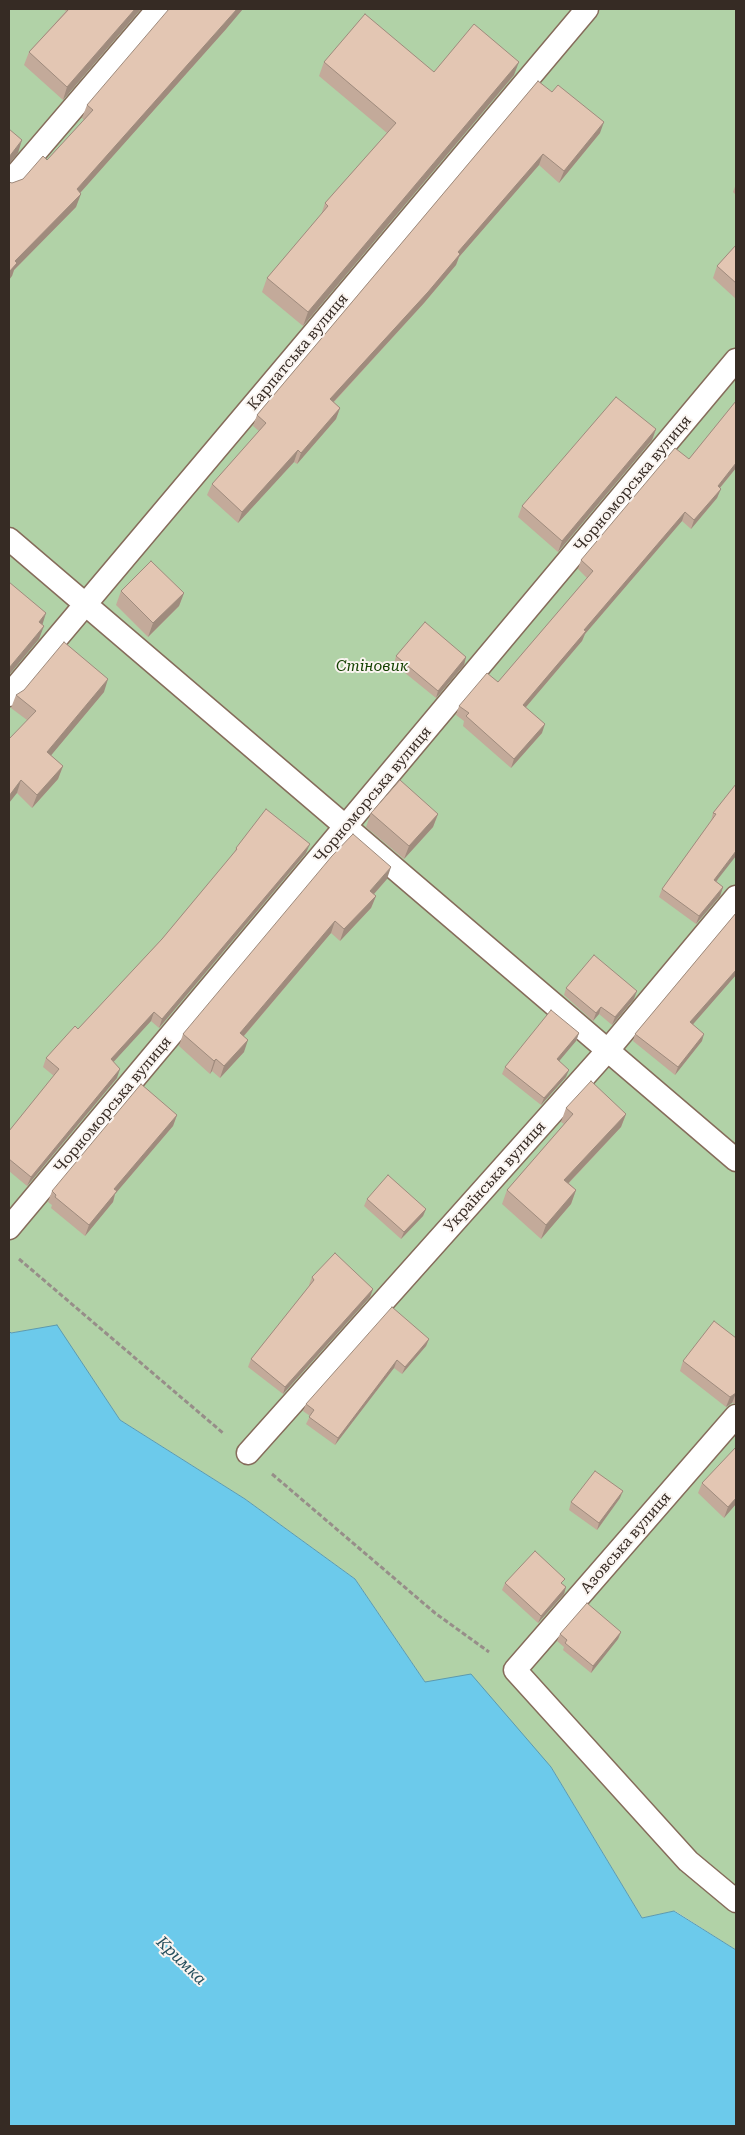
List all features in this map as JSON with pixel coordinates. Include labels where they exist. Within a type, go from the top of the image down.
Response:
[{"type":"lane","points":[[9,183],[158,9]]},
{"type":"lane","name":"Карпатська вулиця","points":[[9,695],[587,9]]},
{"type":"lane","name":"Чорноморська вулиця","points":[[9,1228],[346,828],[736,360]]},
{"type":"lane","points":[[9,539],[736,1160]]},
{"type":"lane","name":"Українська вулиця","points":[[248,1454],[608,1050],[736,897]]},
{"type":"lane","name":"Азовська вулиця","points":[[736,1416],[515,1670],[688,1861],[736,1901]]},
{"type":"green space","name":"Стіновик","points":[[9,9],[736,9],[736,1950],[675,1911],[642,1918],[551,1767],[425,1682],[355,1579],[245,1499],[120,1420],[57,1326],[11,1333],[9,1331]]},
{"type":"water","name":"Кримка","points":[[57,1325],[120,1420],[245,1499],[355,1579],[425,1682],[471,1674],[551,1767],[642,1918],[674,1911],[736,1950],[736,2126],[9,2126],[9,1331],[11,1333]]},
{"type":"building","points":[[69,9],[135,9],[67,87],[29,52]]},
{"type":"building","points":[[169,9],[237,9],[77,189],[81,194],[15,261],[17,263],[9,272],[9,182],[12,183],[23,179],[43,156],[47,160],[93,110],[87,105]]},
{"type":"building","points":[[365,14],[434,72],[474,24],[519,62],[308,312],[267,278],[328,206],[325,203],[396,123],[324,62]]},
{"type":"building","points":[[538,81],[552,92],[558,85],[604,122],[564,171],[543,154],[458,252],[460,254],[428,292],[330,399],[340,408],[301,453],[298,450],[242,512],[212,484],[266,423],[257,415]]},
{"type":"building","points":[[9,129],[22,140],[9,157]]},
{"type":"building","points":[[736,245],[736,283],[717,266]]},
{"type":"building","points":[[616,397],[656,429],[562,541],[522,506]]},
{"type":"building","points":[[736,401],[736,463],[718,486],[721,489],[694,520],[685,512],[523,705],[545,724],[514,759],[466,716],[469,713],[459,706],[487,673],[498,682],[593,571],[581,560],[675,448],[689,459]]},
{"type":"building","points":[[151,561],[184,593],[153,623],[121,591]]},
{"type":"building","points":[[9,582],[46,613],[39,622],[44,626],[9,668]]},
{"type":"building","points":[[425,622],[466,657],[438,691],[396,656]]},
{"type":"building","points":[[64,642],[108,679],[47,752],[63,766],[37,795],[21,780],[9,796],[9,739],[36,711],[16,695],[24,690]]},
{"type":"building","points":[[400,780],[438,814],[409,846],[371,813]]},
{"type":"building","points":[[736,784],[736,851],[714,880],[723,887],[699,916],[662,889],[716,814],[713,813]]},
{"type":"building","points":[[266,809],[310,844],[162,1019],[154,1012],[111,1059],[120,1069],[31,1177],[9,1159],[9,1131],[59,1069],[46,1058],[75,1026],[78,1029],[162,939],[237,849]]},
{"type":"building","points":[[353,834],[391,867],[370,891],[376,896],[344,929],[335,921],[240,1033],[248,1040],[224,1066],[216,1059],[214,1061],[183,1034],[332,856]]},
{"type":"building","points":[[736,913],[736,970],[690,1022],[704,1034],[678,1067],[635,1034]]},
{"type":"building","points":[[594,955],[637,991],[615,1017],[601,1007],[596,1013],[566,988]]},
{"type":"building","points":[[551,1010],[579,1033],[557,1059],[569,1070],[544,1098],[505,1067]]},
{"type":"building","points":[[591,1081],[626,1114],[564,1180],[576,1190],[546,1225],[507,1190],[573,1114],[566,1108]]},
{"type":"building","points":[[141,1084],[177,1115],[114,1189],[117,1191],[89,1225],[55,1197],[56,1195],[52,1191]]},
{"type":"building","points":[[388,1175],[426,1209],[404,1232],[367,1199]]},
{"type":"building","points":[[335,1253],[373,1289],[285,1387],[251,1359],[314,1280],[312,1277]]},
{"type":"building","points":[[392,1307],[429,1339],[405,1367],[397,1360],[338,1438],[309,1417],[314,1410],[306,1404]]},
{"type":"building","points":[[714,1321],[736,1338],[736,1393],[730,1397],[683,1361]]},
{"type":"building","points":[[736,1447],[736,1498],[728,1507],[702,1483]]},
{"type":"building","points":[[595,1471],[623,1491],[599,1523],[571,1502]]},
{"type":"building","points":[[535,1551],[565,1579],[561,1583],[566,1587],[541,1616],[505,1583]]},
{"type":"building","points":[[587,1603],[621,1632],[593,1666],[565,1643],[567,1640],[560,1634]]}]
